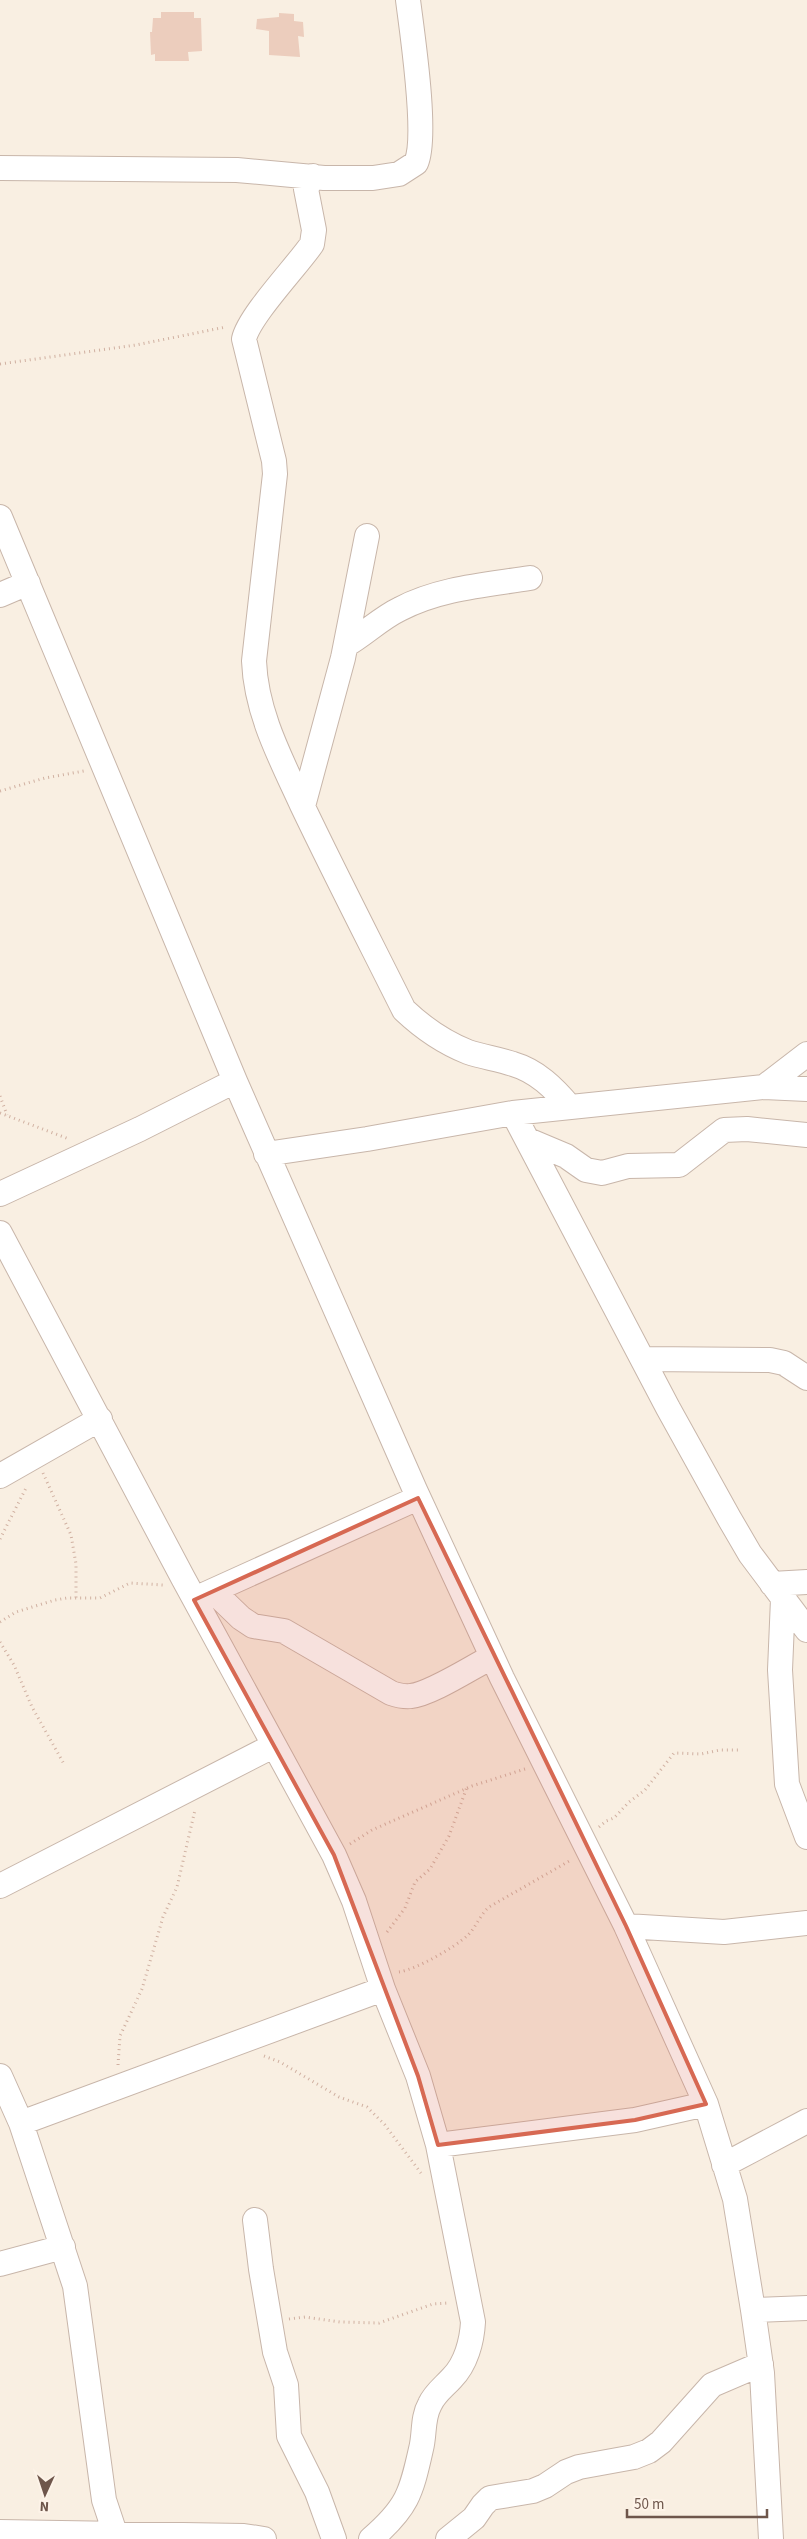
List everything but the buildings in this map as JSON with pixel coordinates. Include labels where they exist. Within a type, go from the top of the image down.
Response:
[{"type":"street","points":[[0,168],[237,170],[313,176],[388,177],[400,174],[416,163],[421,142],[416,64],[408,0]]},
{"type":"street","points":[[313,176],[306,189],[314,230],[312,244],[255,318],[244,339],[274,461],[275,474],[254,661],[255,682],[262,713],[303,806],[404,1010],[428,1032],[459,1048],[489,1059],[513,1064],[540,1077],[553,1087],[570,1107]]},
{"type":"street","points":[[0,517],[266,1154],[418,1498],[492,1657],[626,1926],[706,2104],[735,2199],[753,2310],[761,2364],[771,2539]]},
{"type":"street","points":[[303,806],[346,645],[367,536]]},
{"type":"street","points":[[346,645],[366,634],[398,610],[420,599],[443,592],[530,578]]},
{"type":"street","points":[[0,595],[28,583]]},
{"type":"street","points":[[764,1087],[807,1054]]},
{"type":"street","points":[[0,1194],[235,1081]]},
{"type":"street","points":[[266,1154],[367,1139],[513,1112],[764,1087],[807,1089]]},
{"type":"street","points":[[513,1112],[733,1525],[778,1592],[807,1630]]},
{"type":"street","points":[[528,1140],[566,1156],[586,1170],[602,1172],[628,1166],[679,1165],[724,1130],[748,1129],[807,1134]]},
{"type":"street","points":[[0,1233],[100,1419],[198,1593],[273,1746],[334,1855],[354,1901],[379,1976],[418,2076],[438,2146],[473,2322],[468,2350],[454,2377],[435,2395],[429,2405],[425,2418],[422,2448],[410,2493],[405,2504],[389,2523],[371,2539]]},
{"type":"street","points":[[643,1359],[770,1360],[784,1363],[807,1378]]},
{"type":"street","points":[[0,1476],[100,1419]]},
{"type":"street","points":[[198,1593],[418,1498]]},
{"type":"street","points":[[778,1592],[807,1582]]},
{"type":"street","points":[[778,1592],[780,1670],[787,1784],[807,1837]]},
{"type":"street","points":[[198,1593],[254,1626],[284,1632],[391,1693],[402,1696],[411,1696],[424,1692],[492,1657]]},
{"type":"street","points":[[0,1886],[273,1746]]},
{"type":"street","points":[[626,1926],[724,1932],[807,1923]]},
{"type":"street","points":[[21,2123],[123,2085],[379,1976]]},
{"type":"street","points":[[0,2076],[21,2123],[64,2247],[75,2286],[104,2500],[115,2533]]},
{"type":"street","points":[[438,2146],[635,2120],[706,2104]]},
{"type":"street","points":[[724,2165],[807,2121]]},
{"type":"street","points":[[255,2220],[277,2362],[286,2385],[289,2436],[318,2492],[334,2539]]},
{"type":"street","points":[[0,2264],[64,2247]]},
{"type":"street","points":[[753,2310],[807,2308]]},
{"type":"street","points":[[448,2539],[474,2518],[490,2498],[533,2490],[545,2486],[566,2472],[579,2467],[634,2457],[649,2451],[661,2442],[712,2385],[761,2364]]},
{"type":"street","points":[[0,2532],[244,2536],[264,2539]]},
{"type":"path","points":[[0,364],[136,345],[242,324],[255,318]]},
{"type":"path","points":[[0,790],[45,778],[105,767]]},
{"type":"path","points":[[0,1096],[8,1115]]},
{"type":"path","points":[[0,1113],[95,1149]]},
{"type":"path","points":[[53,1446],[39,1466],[71,1535],[76,1564],[76,1599]]},
{"type":"path","points":[[0,1539],[28,1483]]},
{"type":"path","points":[[0,1622],[16,1612],[67,1598],[100,1598],[136,1582],[198,1593]]},
{"type":"path","points":[[0,1642],[14,1665],[32,1707],[64,1764]]},
{"type":"path","points":[[467,1788],[449,1836],[430,1869],[415,1882],[405,1908],[387,1932],[379,1976],[414,1968],[469,1934],[479,1916],[489,1907],[586,1845],[606,1821],[614,1818],[629,1802],[645,1790],[674,1753],[701,1754],[720,1750],[739,1750]]},
{"type":"path","points":[[334,1855],[372,1830],[467,1788],[544,1762]]},
{"type":"path","points":[[123,2085],[118,2062],[120,2036],[142,1989],[163,1917],[177,1887],[203,1782]]},
{"type":"path","points":[[260,2055],[280,2062],[339,2097],[367,2106],[385,2125],[424,2176]]},
{"type":"path","points":[[270,2321],[305,2317],[340,2322],[379,2323],[433,2304],[450,2303],[467,2295]]},
{"type":"highlighted area","points":[[418,1498],[626,1926],[706,2104],[635,2120],[438,2145],[418,2076],[334,1855],[194,1600]]}]
